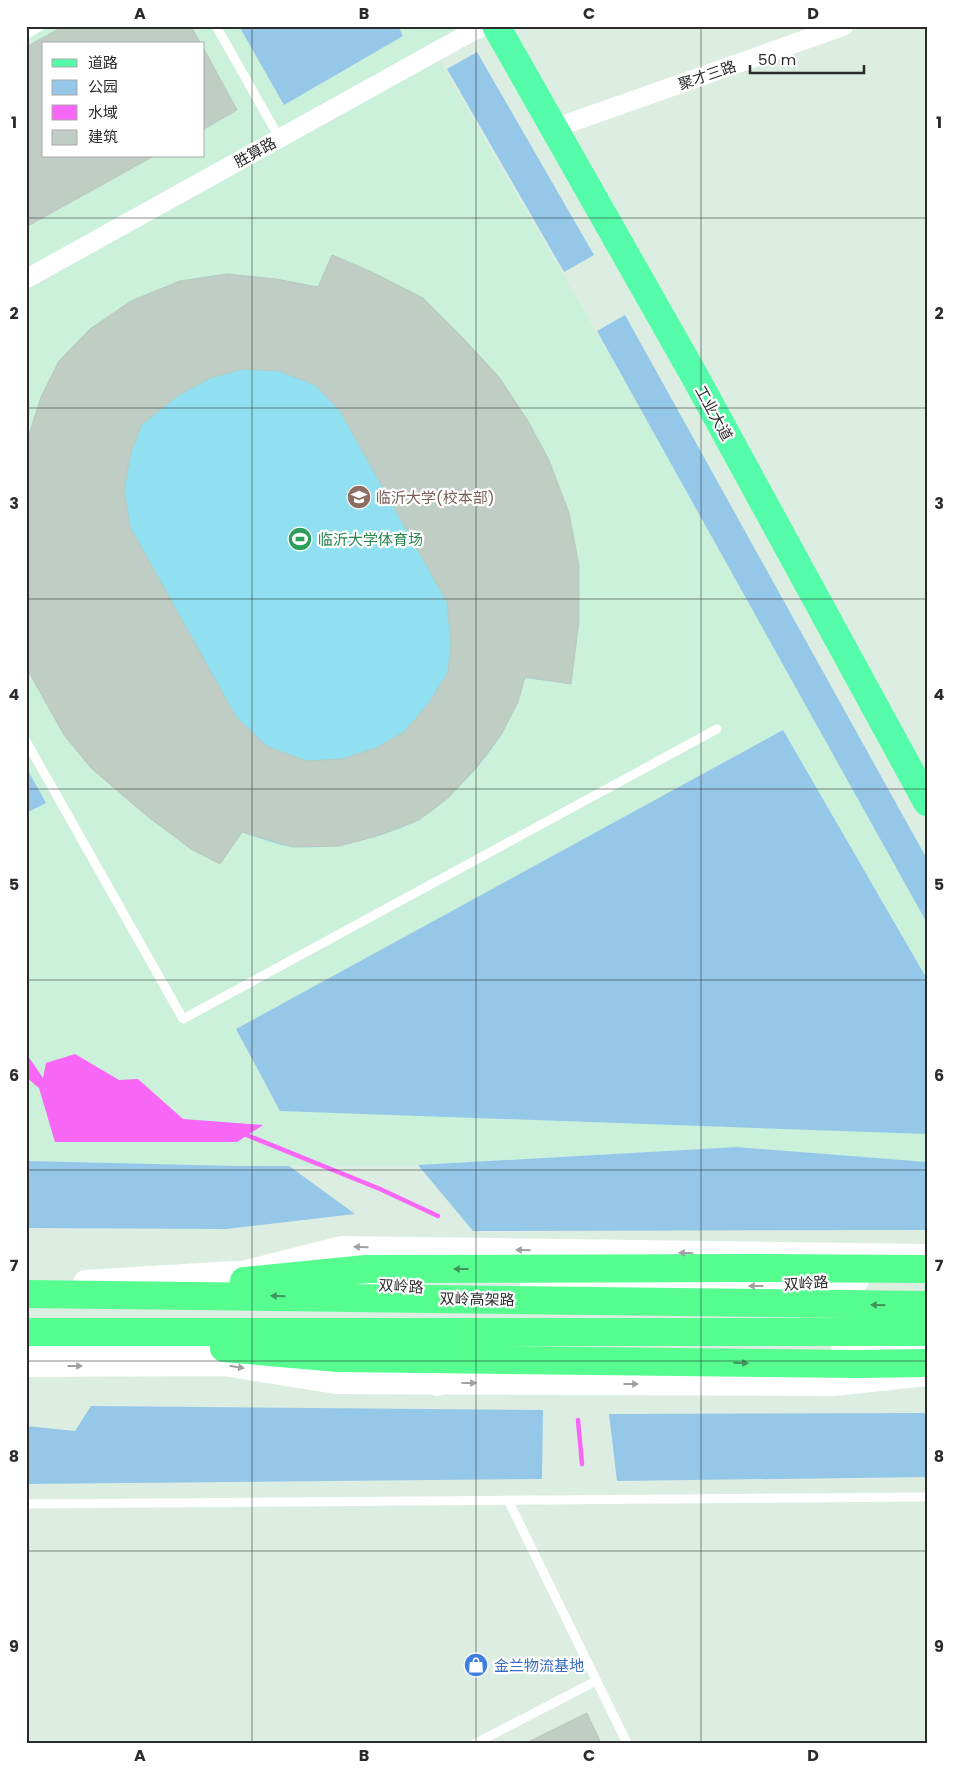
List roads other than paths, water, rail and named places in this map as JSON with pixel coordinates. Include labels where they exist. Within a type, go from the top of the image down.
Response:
[{"type":"highway","points":[[106,1294],[366,1269],[927,1269]]},
{"type":"highway","name":"双岭高架路","points":[[26,1294],[927,1306]]},
{"type":"highway","points":[[33,1337],[927,1332]]},
{"type":"highway","points":[[33,1337],[338,1358],[859,1364],[927,1363]]},
{"type":"main road","name":"工业大道","points":[[496,26],[694,375],[927,802]]},
{"type":"main road","name":"工业大道","points":[[513,26],[706,368],[927,773]]},
{"type":"main road","name":"双岭路","points":[[26,1283],[99,1283],[234,1274],[409,1288],[764,1286],[927,1276]]},
{"type":"main road","points":[[33,1337],[364,1345],[866,1345],[927,1349]]},
{"type":"main road","points":[[364,1345],[437,1383]]},
{"type":"street","name":"胜算路","points":[[26,278],[484,26]]},
{"type":"street","name":"聚才三路","points":[[569,123],[844,26]]},
{"type":"street","points":[[234,1274],[342,1247],[927,1255]]},
{"type":"street","points":[[26,1366],[224,1365],[336,1382],[834,1385],[927,1376]]},
{"type":"lane","points":[[26,35],[42,26]]},
{"type":"lane","points":[[216,26],[280,139]]},
{"type":"lane","points":[[26,741],[183,1019],[717,729]]},
{"type":"lane","points":[[26,1504],[927,1497]]},
{"type":"lane","points":[[508,1500],[627,1743]]},
{"type":"lane","points":[[476,1743],[596,1681]]},
{"type":"water","points":[[26,1053],[43,1078],[46,1063],[75,1054],[119,1080],[138,1079],[183,1119],[263,1125],[237,1142],[55,1142],[39,1088],[26,1077]]},
{"type":"waterway","points":[[244,1134],[380,1189],[438,1216]]},
{"type":"waterway","points":[[578,1420],[582,1464]]},
{"type":"place","name":"临沂大学(校本部)","points":[[359,497]]},
{"type":"place","name":"临沂大学体育场","points":[[300,539]]},
{"type":"place","name":"金兰物流基地","points":[[476,1665]]}]
